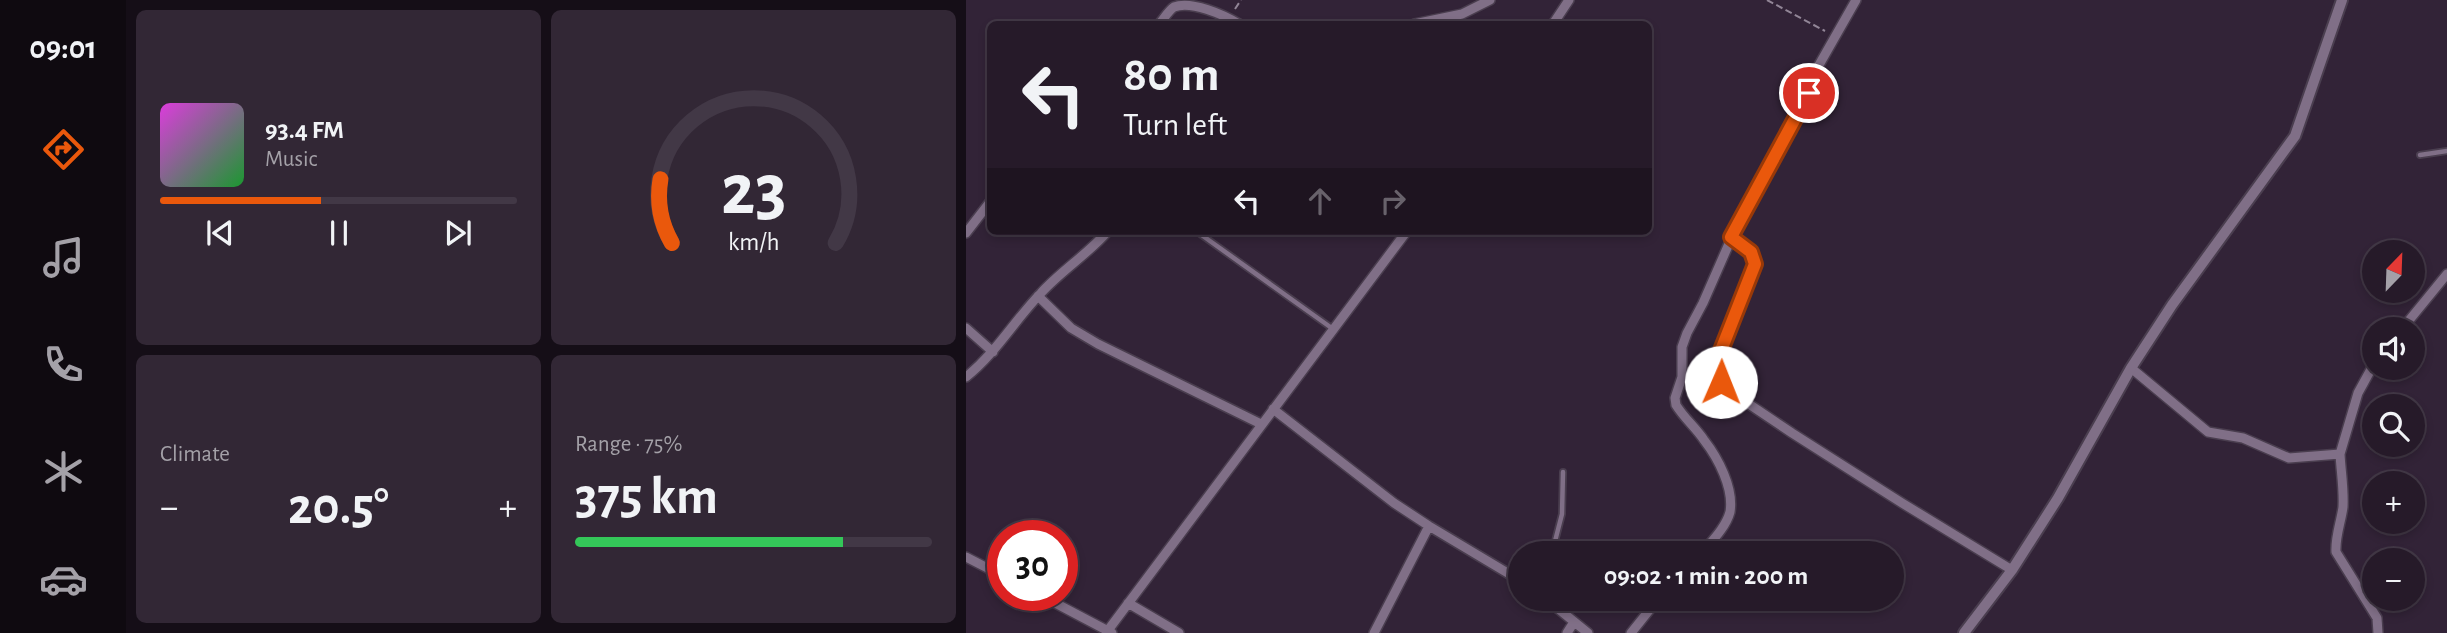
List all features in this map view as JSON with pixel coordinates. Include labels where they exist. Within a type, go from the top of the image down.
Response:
[{"type":"street","points":[[1428,21],[1462,14],[1490,0]]},
{"type":"street","points":[[1555,21],[1569,0]]},
{"type":"street","points":[[1711,541],[1726,521],[1730,510],[1729,496],[1716,456],[1682,414],[1675,398],[1682,377],[1682,347],[1731,237],[1802,109],[1819,65],[1856,0]]},
{"type":"street","points":[[1964,633],[2012,570],[2058,498],[2131,368],[2172,305],[2295,136],[2342,0]]},
{"type":"street","points":[[1162,21],[1174,7],[1184,4],[1213,11],[1233,21]]},
{"type":"street","points":[[966,233],[987,206]]},
{"type":"street","points":[[966,377],[993,352],[1038,296],[1105,235]]},
{"type":"street","points":[[1070,611],[1109,632],[1261,424],[1405,235]]},
{"type":"street","points":[[1731,237],[1751,252],[1755,264],[1716,363],[1721,382],[1792,433],[2012,570]]},
{"type":"street","points":[[2412,317],[2447,274]]},
{"type":"street","points":[[1038,296],[1071,328],[1098,344],[1261,424]]},
{"type":"street","points":[[966,328],[993,352]]},
{"type":"street","points":[[2131,368],[2208,432],[2243,438],[2289,458],[2340,454]]},
{"type":"street","points":[[2365,380],[2358,393],[2340,454],[2343,496],[2341,523],[2335,541],[2340,562],[2377,618],[2378,633]]},
{"type":"street","points":[[1273,409],[1394,503],[1508,573]]},
{"type":"street","points":[[1374,633],[1429,526]]},
{"type":"street","points":[[966,558],[987,568]]},
{"type":"street","points":[[1128,603],[1179,633]]},
{"type":"street","points":[[1561,611],[1588,633]]},
{"type":"street","points":[[1631,633],[1649,611]]},
{"type":"street","points":[[1567,633],[1574,622]]},
{"type":"lane","points":[[2420,155],[2447,151]]},
{"type":"lane","points":[[1202,235],[1333,329]]},
{"type":"lane","points":[[1555,541],[1562,514],[1563,472]]},
{"type":"path","points":[[1767,0],[1835,36]]},
{"type":"route","points":[[1721,382],[1716,363],[1755,264],[1751,252],[1731,237],[1809,93]]}]
